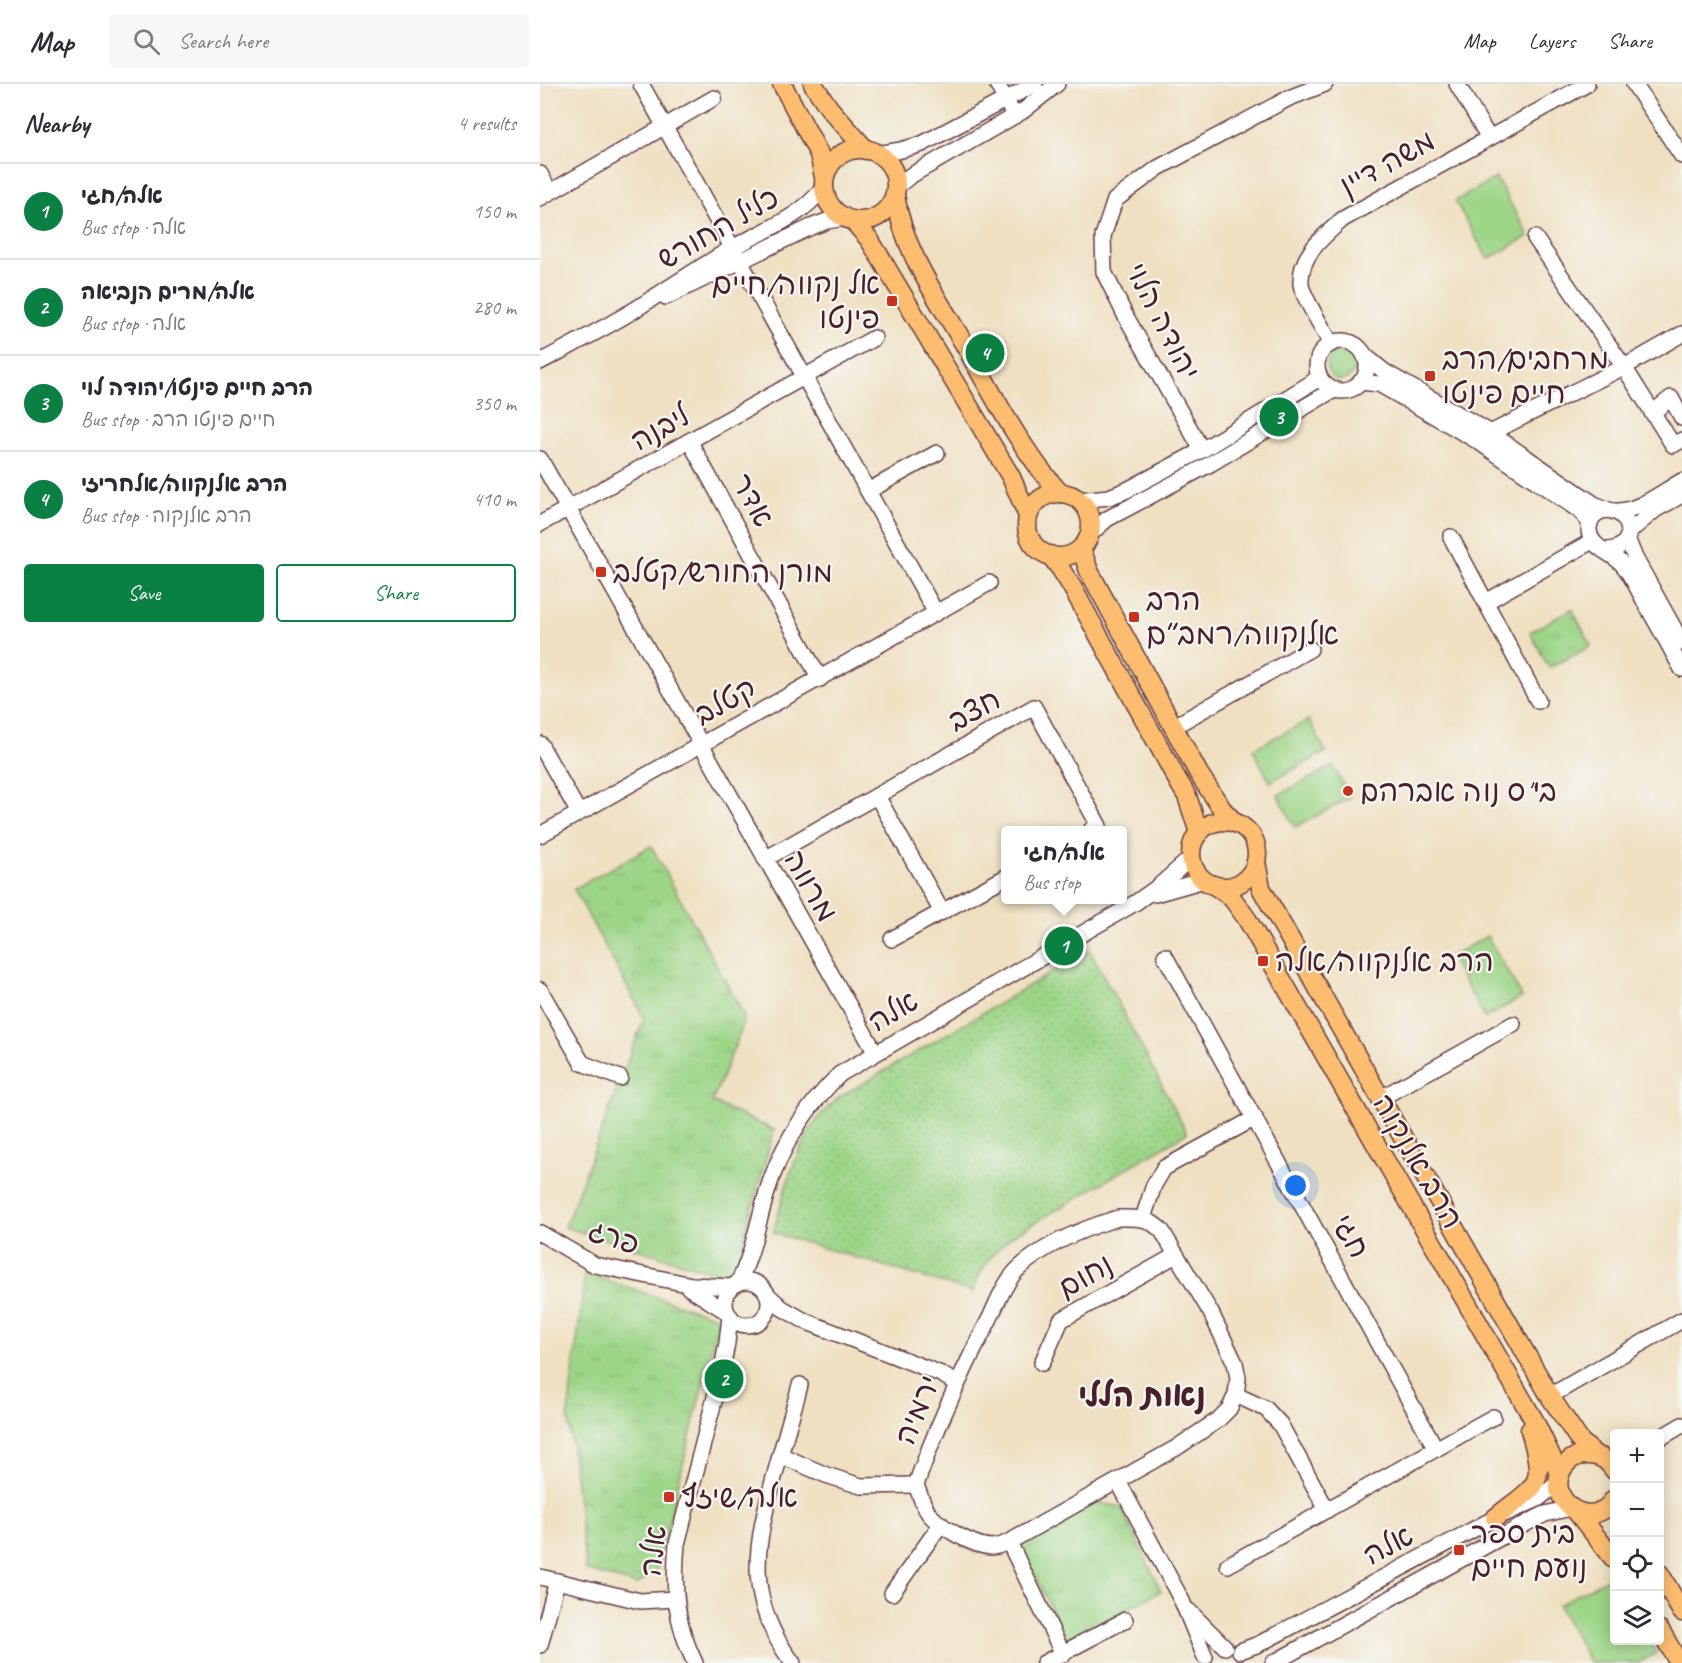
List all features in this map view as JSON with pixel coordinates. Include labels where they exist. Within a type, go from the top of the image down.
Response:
[{"type":"main road","points":[[782,84],[819,154],[826,198],[831,208],[849,220],[869,239],[880,257],[1011,477],[1028,516],[1028,533],[1031,541],[1050,555],[1067,555],[1085,542]]},
{"type":"main road","points":[[813,84],[830,108],[872,152],[886,160],[892,169],[899,221],[918,264],[1015,432],[1030,456],[1060,493]]},
{"type":"main road","points":[[824,182],[828,167],[839,156],[853,150],[872,152]]},
{"type":"main road","points":[[849,220],[865,222],[880,216],[891,204],[895,191]]},
{"type":"main road","points":[[1028,516],[1032,508],[1043,497],[1060,493],[1079,500],[1088,513],[1090,528],[1085,542],[1089,572],[1210,791],[1235,823],[1244,828],[1254,839],[1256,862],[1248,876],[1240,883],[1230,886],[1209,882],[1194,866],[1192,856],[1194,841],[1206,826],[1216,822],[1235,823]]},
{"type":"main road","points":[[1050,555],[1060,567],[1179,781],[1199,833]]},
{"type":"main road","name":"הרב אלנקוה","points":[[1256,862],[1261,888],[1550,1396],[1580,1441],[1607,1460]]},
{"type":"main road","name":"הרב אלנקוה","points":[[1209,882],[1232,898],[1247,920],[1544,1440],[1559,1479],[1562,1497],[1610,1553]]},
{"type":"main road","points":[[1495,1518],[1532,1490],[1538,1475],[1539,1461],[1519,1397]]},
{"type":"main road","points":[[1559,1479],[1565,1466],[1574,1458],[1584,1455],[1607,1460]]},
{"type":"main road","points":[[1574,1510],[1586,1514],[1596,1513],[1606,1509],[1610,1504]]},
{"type":"main road","points":[[1664,1582],[1682,1612]]},
{"type":"main road","points":[[1664,1638],[1679,1663]]},
{"type":"street","points":[[641,84],[936,613]]},
{"type":"street","points":[[997,84],[1014,116]]},
{"type":"street","points":[[872,152],[901,150],[921,144],[1035,84]]},
{"type":"street","points":[[895,191],[910,176],[1014,116],[1044,96],[1057,84]]},
{"type":"street","name":"יהודה הלוי","points":[[1202,450],[1125,315],[1104,272],[1102,236],[1115,200],[1158,168],[1289,98],[1324,84]]},
{"type":"street","points":[[1457,84],[1489,138]]},
{"type":"street","name":"משה דיין","points":[[1331,344],[1301,286],[1303,264],[1316,243],[1343,219],[1587,84]]},
{"type":"street","points":[[1634,84],[1682,156]]},
{"type":"street","points":[[540,174],[545,195],[714,98]]},
{"type":"street","name":"כליל החורש","points":[[540,362],[635,310],[732,248],[801,211],[813,201],[824,182]]},
{"type":"street","name":"כליל החורש","points":[[635,310],[675,294],[819,224],[849,220]]},
{"type":"street","points":[[1535,238],[1624,367],[1673,445],[1682,440]]},
{"type":"street","points":[[1490,434],[1624,367],[1682,334]]},
{"type":"street","name":"ליבנה","points":[[540,524],[874,338]]},
{"type":"street","points":[[1336,390],[1328,386],[1319,375],[1318,361],[1325,348],[1339,341],[1353,344],[1385,372],[1490,434],[1594,504],[1623,516],[1635,558],[1682,643]]},
{"type":"street","points":[[1085,542],[1107,519],[1210,464],[1328,393],[1348,390],[1360,382],[1366,370],[1364,355]]},
{"type":"street","points":[[1079,500],[1109,497],[1127,490],[1202,450],[1313,382],[1319,375]]},
{"type":"street","points":[[1360,382],[1379,384],[1479,442],[1580,511],[1590,523]]},
{"type":"street","points":[[1652,413],[1671,398],[1682,418]]},
{"type":"street","name":"אדר","points":[[690,442],[820,679]]},
{"type":"street","points":[[868,491],[937,453]]},
{"type":"street","name":"מרווה","points":[[540,459],[875,1053]]},
{"type":"street","points":[[1682,481],[1637,507],[1622,512],[1600,512],[1590,523],[1589,529],[1598,545],[1618,560],[1629,573],[1682,669]]},
{"type":"street","points":[[1486,602],[1598,545],[1615,550],[1655,510],[1682,495]]},
{"type":"street","points":[[1451,537],[1538,701]]},
{"type":"street","name":"קטלב","points":[[540,835],[989,583]]},
{"type":"street","points":[[1173,727],[1310,649]]},
{"type":"street","name":"חצב","points":[[765,859],[1034,707],[1099,826]]},
{"type":"street","points":[[540,744],[579,813]]},
{"type":"street","points":[[877,796],[942,912]]},
{"type":"street","name":"אלה","points":[[735,1285],[751,1254],[772,1177],[798,1124],[817,1096],[840,1074],[1135,903],[1160,886],[1192,856]]},
{"type":"street","points":[[892,939],[1001,879]]},
{"type":"street","name":"אלה","points":[[1135,903],[1161,891],[1209,882]]},
{"type":"street","name":"חגי","points":[[1165,956],[1436,1449]]},
{"type":"street","points":[[540,990],[582,1063],[620,1078]]},
{"type":"street","points":[[1381,1098],[1513,1024]]},
{"type":"street","points":[[1255,1118],[1164,1168],[1154,1185],[1143,1218],[1152,1221],[1162,1231],[1211,1313],[1235,1363],[1238,1378],[1236,1395],[1266,1409],[1280,1424],[1327,1510]]},
{"type":"street","name":"ירמיה","points":[[1143,1218],[1118,1218],[1090,1226],[1031,1258],[1015,1272],[956,1383],[916,1485],[924,1505],[941,1524],[963,1539],[992,1547],[1009,1542],[1176,1448],[1218,1420],[1229,1409],[1236,1395]]},
{"type":"street","name":"פרג","points":[[540,1233],[595,1265],[675,1282],[705,1286],[735,1285]]},
{"type":"street","name":"אלה","points":[[755,1237],[755,1269],[763,1290]]},
{"type":"street","name":"נחום","points":[[1042,1363],[1061,1320],[1176,1255]]},
{"type":"street","points":[[805,1321],[738,1323],[729,1314],[726,1301],[735,1285],[745,1281],[763,1290],[782,1308],[805,1321],[941,1374],[956,1383]]},
{"type":"street","name":"פרג","points":[[675,1282],[699,1293],[729,1314]]},
{"type":"street","points":[[754,1323],[768,1309],[763,1290]]},
{"type":"street","name":"אלה","points":[[694,1663],[684,1642],[678,1620],[674,1571],[677,1544],[728,1343],[729,1314]]},
{"type":"street","points":[[1550,1396],[1682,1320]]},
{"type":"street","name":"אלה","points":[[721,1374],[731,1352],[754,1323]]},
{"type":"street","points":[[793,1663],[761,1600],[758,1544],[766,1505],[801,1385]]},
{"type":"street","points":[[1228,1565],[1493,1417]]},
{"type":"street","points":[[1664,1435],[1682,1425]]},
{"type":"street","points":[[780,1455],[826,1475],[861,1486],[916,1485]]},
{"type":"street","name":"אלה","points":[[1203,1660],[1216,1649],[1233,1649],[1259,1644],[1495,1518],[1538,1499],[1559,1479]]},
{"type":"street","points":[[1118,1481],[1182,1601],[1203,1660]]},
{"type":"street","name":"אלה","points":[[1273,1663],[1525,1524],[1545,1514],[1574,1510]]},
{"type":"street","points":[[892,1593],[941,1524]]},
{"type":"street","points":[[1009,1542],[1063,1654]]},
{"type":"street","points":[[540,1577],[640,1601],[675,1599]]},
{"type":"street","points":[[540,1645],[557,1581]]},
{"type":"street","points":[[1182,1601],[1251,1663]]},
{"type":"street","points":[[1044,1663],[1125,1620]]},
{"type":"green space","points":[[1496,178],[1529,236],[1488,259],[1455,201]]},
{"type":"green space","points":[[1341,352],[1351,356],[1355,366],[1351,376],[1341,380],[1331,376],[1327,366],[1331,356]]},
{"type":"green space","points":[[1572,609],[1591,646],[1549,668],[1530,632]]},
{"type":"green space","points":[[1309,720],[1326,752],[1270,782],[1253,749]]},
{"type":"green space","points":[[1333,766],[1350,798],[1295,827],[1278,795]]},
{"type":"green space","points":[[651,846],[744,1015],[742,1028],[712,1102],[774,1130],[732,1278],[565,1227],[644,1018],[574,889]]},
{"type":"green space","points":[[1487,936],[1522,997],[1485,1018],[1450,957]]},
{"type":"green space","points":[[1090,950],[1187,1133],[1012,1236],[988,1261],[979,1275],[973,1292],[773,1233],[790,1174],[802,1145],[818,1118],[838,1098]]},
{"type":"green space","points":[[585,1273],[719,1318],[657,1570],[637,1585],[586,1570],[568,1415]]},
{"type":"green space","points":[[1093,1502],[1121,1507],[1161,1591],[1067,1641],[1018,1541]]},
{"type":"green space","points":[[1610,1577],[1610,1645],[1651,1645],[1656,1653],[1638,1663],[1590,1663],[1558,1605]]},
{"type":"place","name":"אל נקווה/חיים פינטו","points":[[892,301]]},
{"type":"place","name":"הרב אלנקווה/אלחריזי","points":[[985,353]]},
{"type":"place","name":"מרחבים/הרב חיים פינטו","points":[[1430,376]]},
{"type":"place","name":"הרב חיים פינטו/יהודה לוי","points":[[1279,417]]},
{"type":"place","name":"מורן החורש/קטלב","points":[[601,572]]},
{"type":"place","name":"הרב אלנקווה/רמב״ם","points":[[1134,617]]},
{"type":"place","name":"בי\"ס נוה אברהם","points":[[1348,791]]},
{"type":"place","name":"אלה/חגי","points":[[1064,946]]},
{"type":"place","name":"הרב אלנקווה/אלה","points":[[1263,961]]},
{"type":"place","name":"אלה/מרים הנביאה","points":[[724,1379]]},
{"type":"place","name":"אלה/שיזף","points":[[669,1497]]},
{"type":"place","name":"בית ספר נועם חיים","points":[[1459,1550]]},
{"type":"district","name":"נאות הללי","points":[[1142,1395]]}]
